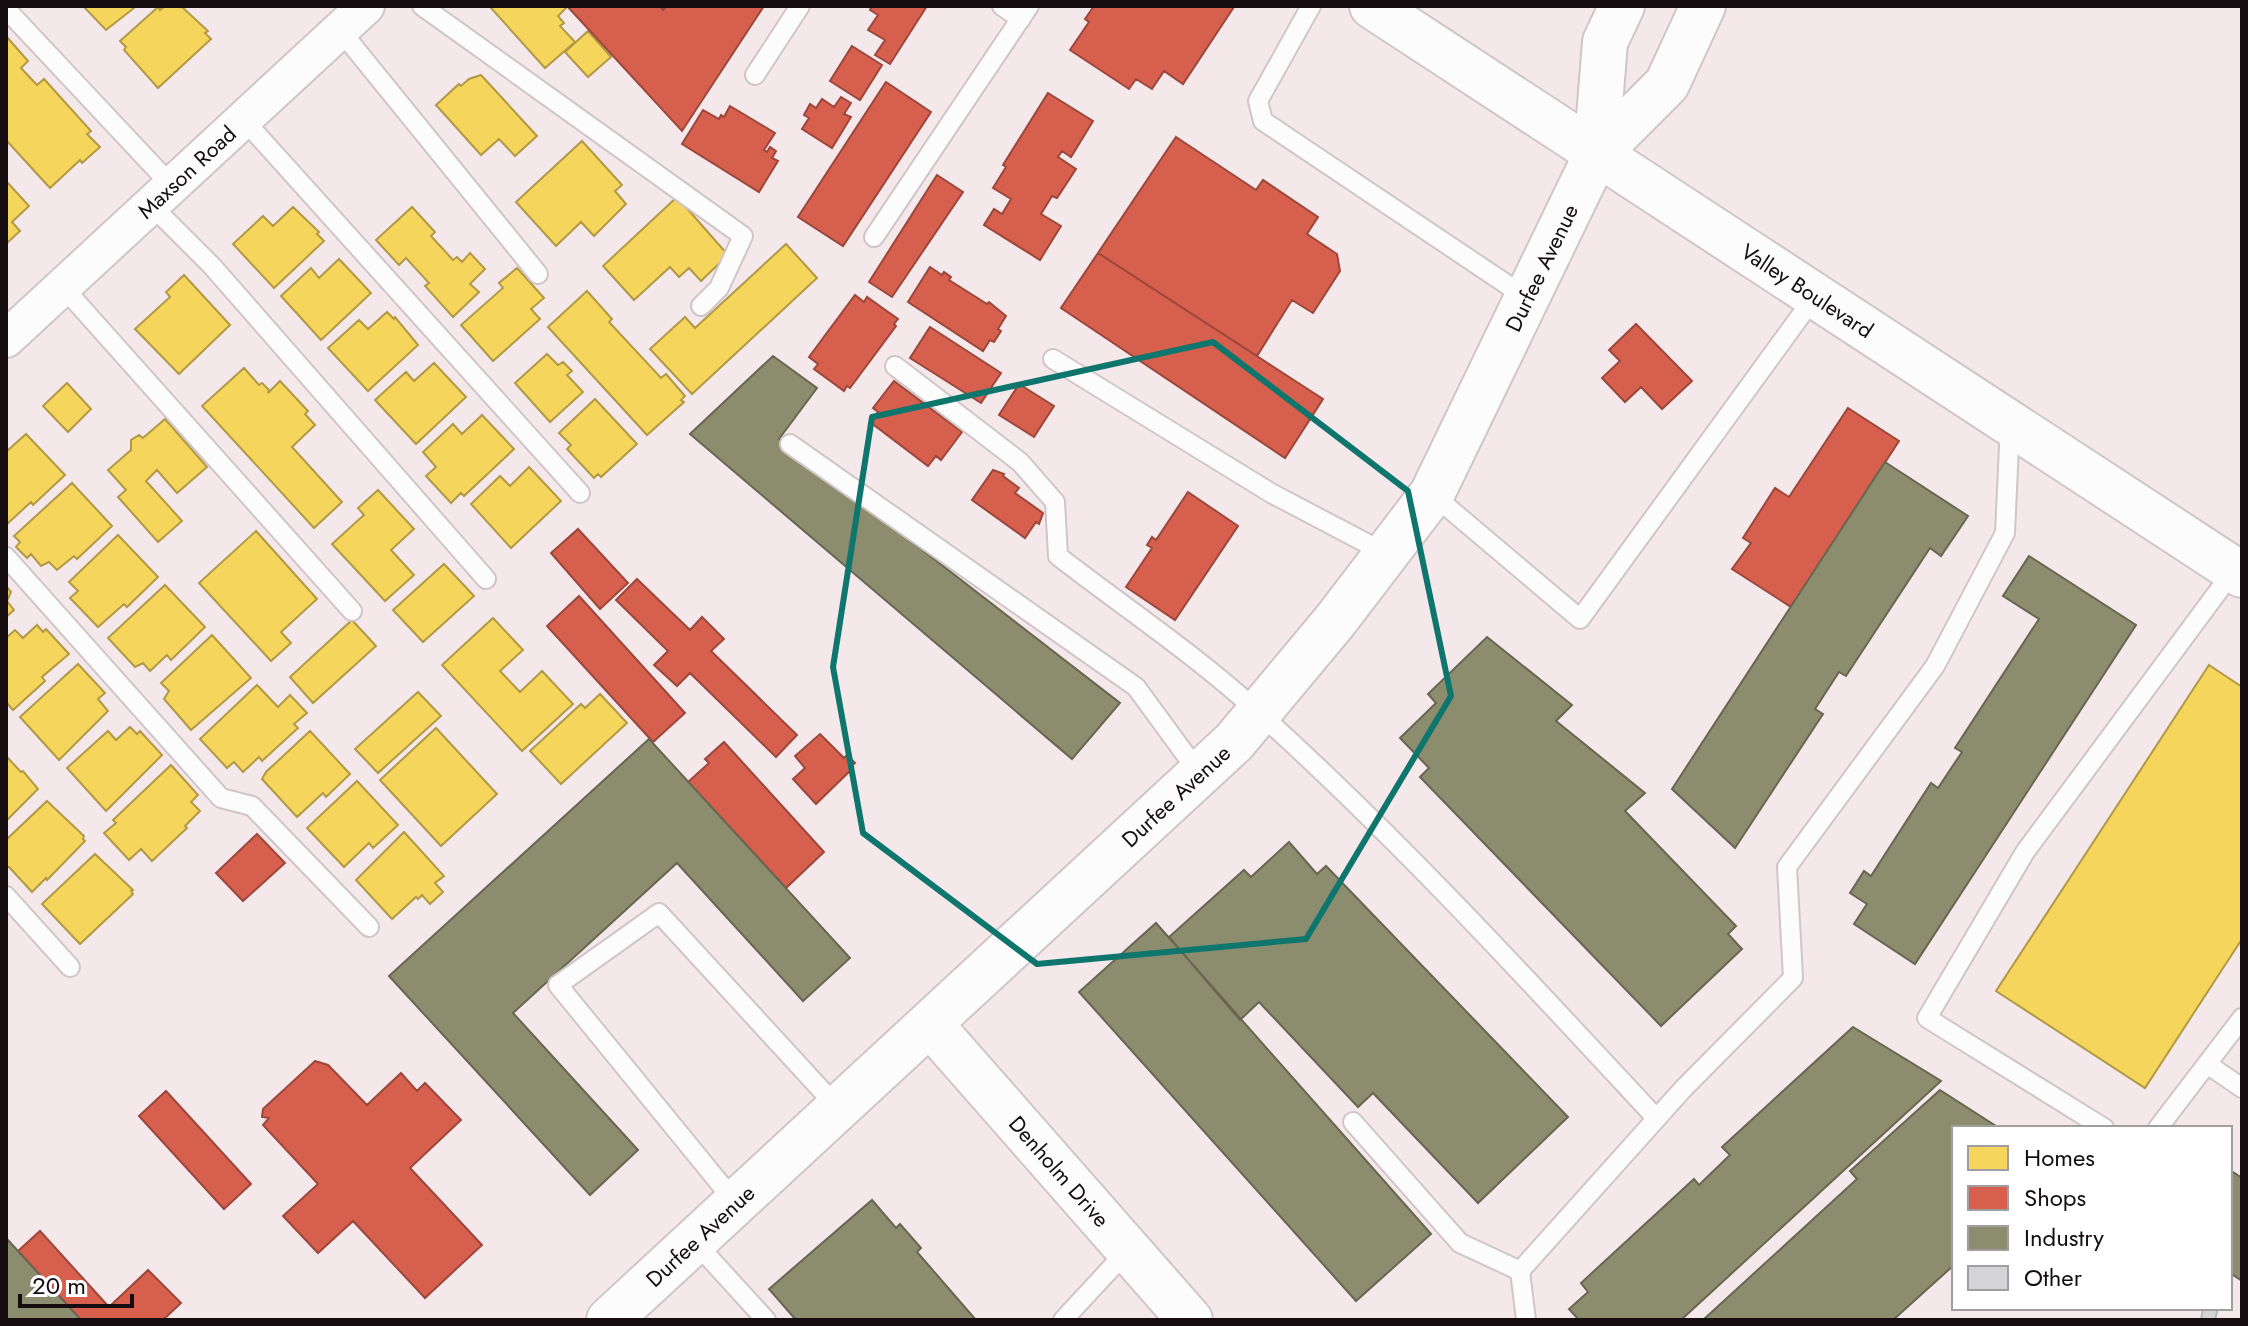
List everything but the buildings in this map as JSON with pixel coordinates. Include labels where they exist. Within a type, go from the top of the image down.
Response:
[{"type":"main road","name":"Valley Boulevard","points":[[1372,6],[2238,572]]},
{"type":"main road","name":"Durfee Avenue","points":[[1596,155],[1605,42],[1622,6]]},
{"type":"main road","name":"Durfee Avenue","points":[[609,1320],[1234,742],[1335,621],[1432,494],[1596,155],[1667,84],[1703,6]]},
{"type":"main road","name":"Denholm Drive","points":[[930,1024],[1190,1320]]},
{"type":"street","name":"Maxson Road","points":[[11,325],[63,287],[353,18]]},
{"type":"lane","points":[[422,6],[743,236],[719,288],[701,306]]},
{"type":"lane","points":[[755,75],[800,6]]},
{"type":"lane","points":[[874,237],[1025,12],[1002,6]]},
{"type":"lane","points":[[1311,6],[1258,101],[1263,121],[1527,298]]},
{"type":"lane","points":[[6,9],[161,195],[212,266],[486,579]]},
{"type":"lane","points":[[353,18],[538,274]]},
{"type":"lane","points":[[244,120],[580,493]]},
{"type":"lane","points":[[63,287],[352,611]]},
{"type":"lane","points":[[1432,494],[1580,619],[1816,295]]},
{"type":"lane","points":[[1053,359],[1271,493],[1387,554]]},
{"type":"lane","points":[[895,366],[1020,462],[1055,502],[1058,556],[1135,616],[1194,656],[1258,712],[1460,906],[1656,1118]]},
{"type":"lane","points":[[1526,1320],[1520,1271],[1656,1118],[1793,978],[1787,867],[1935,666],[2005,533],[2010,421]]},
{"type":"lane","points":[[790,444],[1136,687],[1199,773]]},
{"type":"lane","points":[[6,557],[221,798],[252,806],[369,927]]},
{"type":"lane","points":[[2101,1126],[1927,1018],[2025,852],[2238,572]]},
{"type":"lane","points":[[6,896],[70,967]]},
{"type":"lane","points":[[735,1202],[558,985],[659,913],[838,1108]]},
{"type":"lane","points":[[2160,1126],[2242,1018]]},
{"type":"lane","points":[[2207,1064],[2242,1088]]},
{"type":"lane","points":[[1353,1122],[1460,1243],[1520,1271]]},
{"type":"lane","points":[[694,1241],[766,1320]]},
{"type":"lane","points":[[1063,1320],[1128,1250]]},
{"type":"highlighted area","points":[[1213,342],[1408,491],[1451,696],[1306,939],[1037,964],[863,833],[833,667],[872,417]]}]
